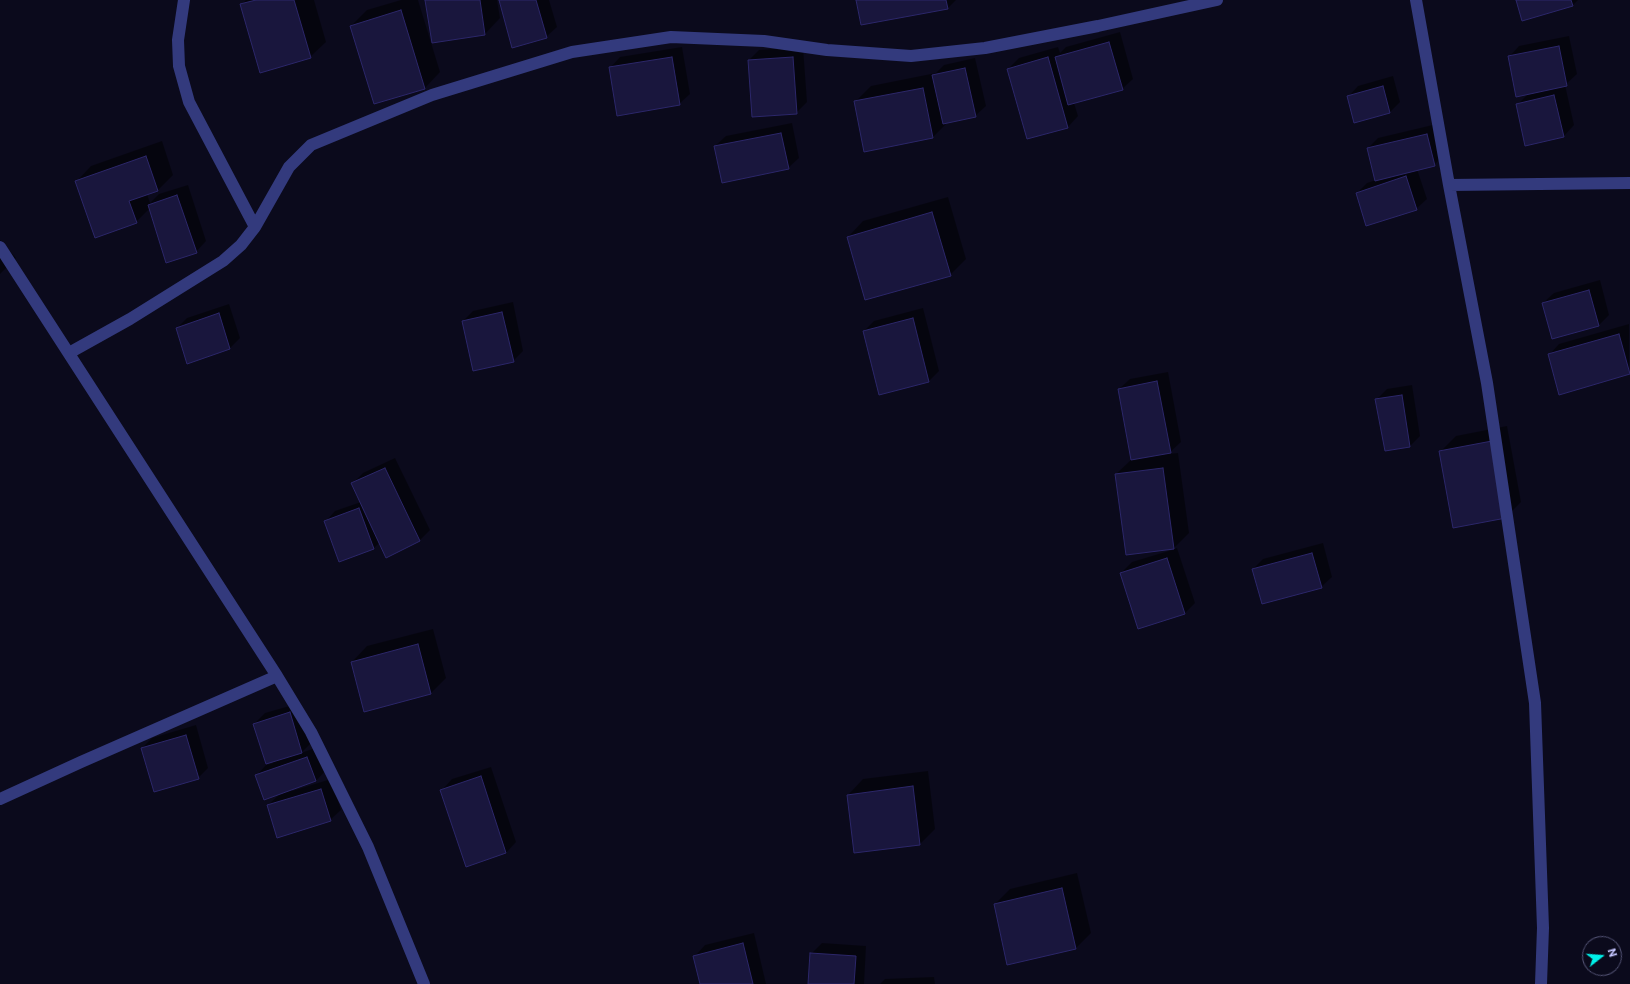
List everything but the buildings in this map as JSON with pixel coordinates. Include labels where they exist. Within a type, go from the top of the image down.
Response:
[{"type":"street","points":[[184,0],[178,40],[179,66],[188,102],[255,227]]},
{"type":"street","points":[[69,353],[130,319],[223,261],[241,245],[255,227],[289,167],[311,144],[432,95],[572,52],[671,37],[764,41],[827,50],[911,56],[985,48],[1098,26],[1217,0]]},
{"type":"street","points":[[1416,0],[1449,185],[1487,383],[1535,702],[1543,928],[1541,984]]},
{"type":"street","points":[[1449,185],[1630,183]]},
{"type":"street","points":[[0,247],[311,732],[368,847],[424,984]]},
{"type":"street","points":[[0,799],[276,676]]}]
